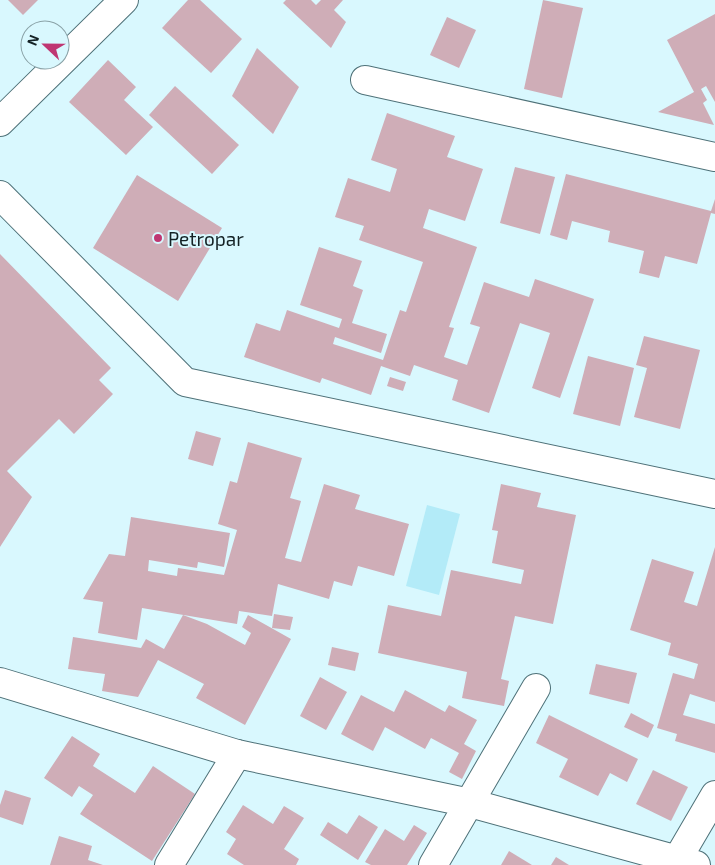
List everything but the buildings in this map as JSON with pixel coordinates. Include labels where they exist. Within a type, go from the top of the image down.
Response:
[{"type":"street","points":[[0,122],[124,0]]},
{"type":"street","points":[[365,80],[715,157]]},
{"type":"street","points":[[0,195],[185,382],[715,494]]},
{"type":"street","points":[[0,682],[237,754],[470,803],[682,863],[715,796]]},
{"type":"street","points":[[433,865],[536,688]]},
{"type":"street","points":[[169,865],[237,754]]},
{"type":"shaded area","points":[[427,505],[460,514],[439,595],[406,586]]},
{"type":"place","name":"Petropar","points":[[158,238]]}]
